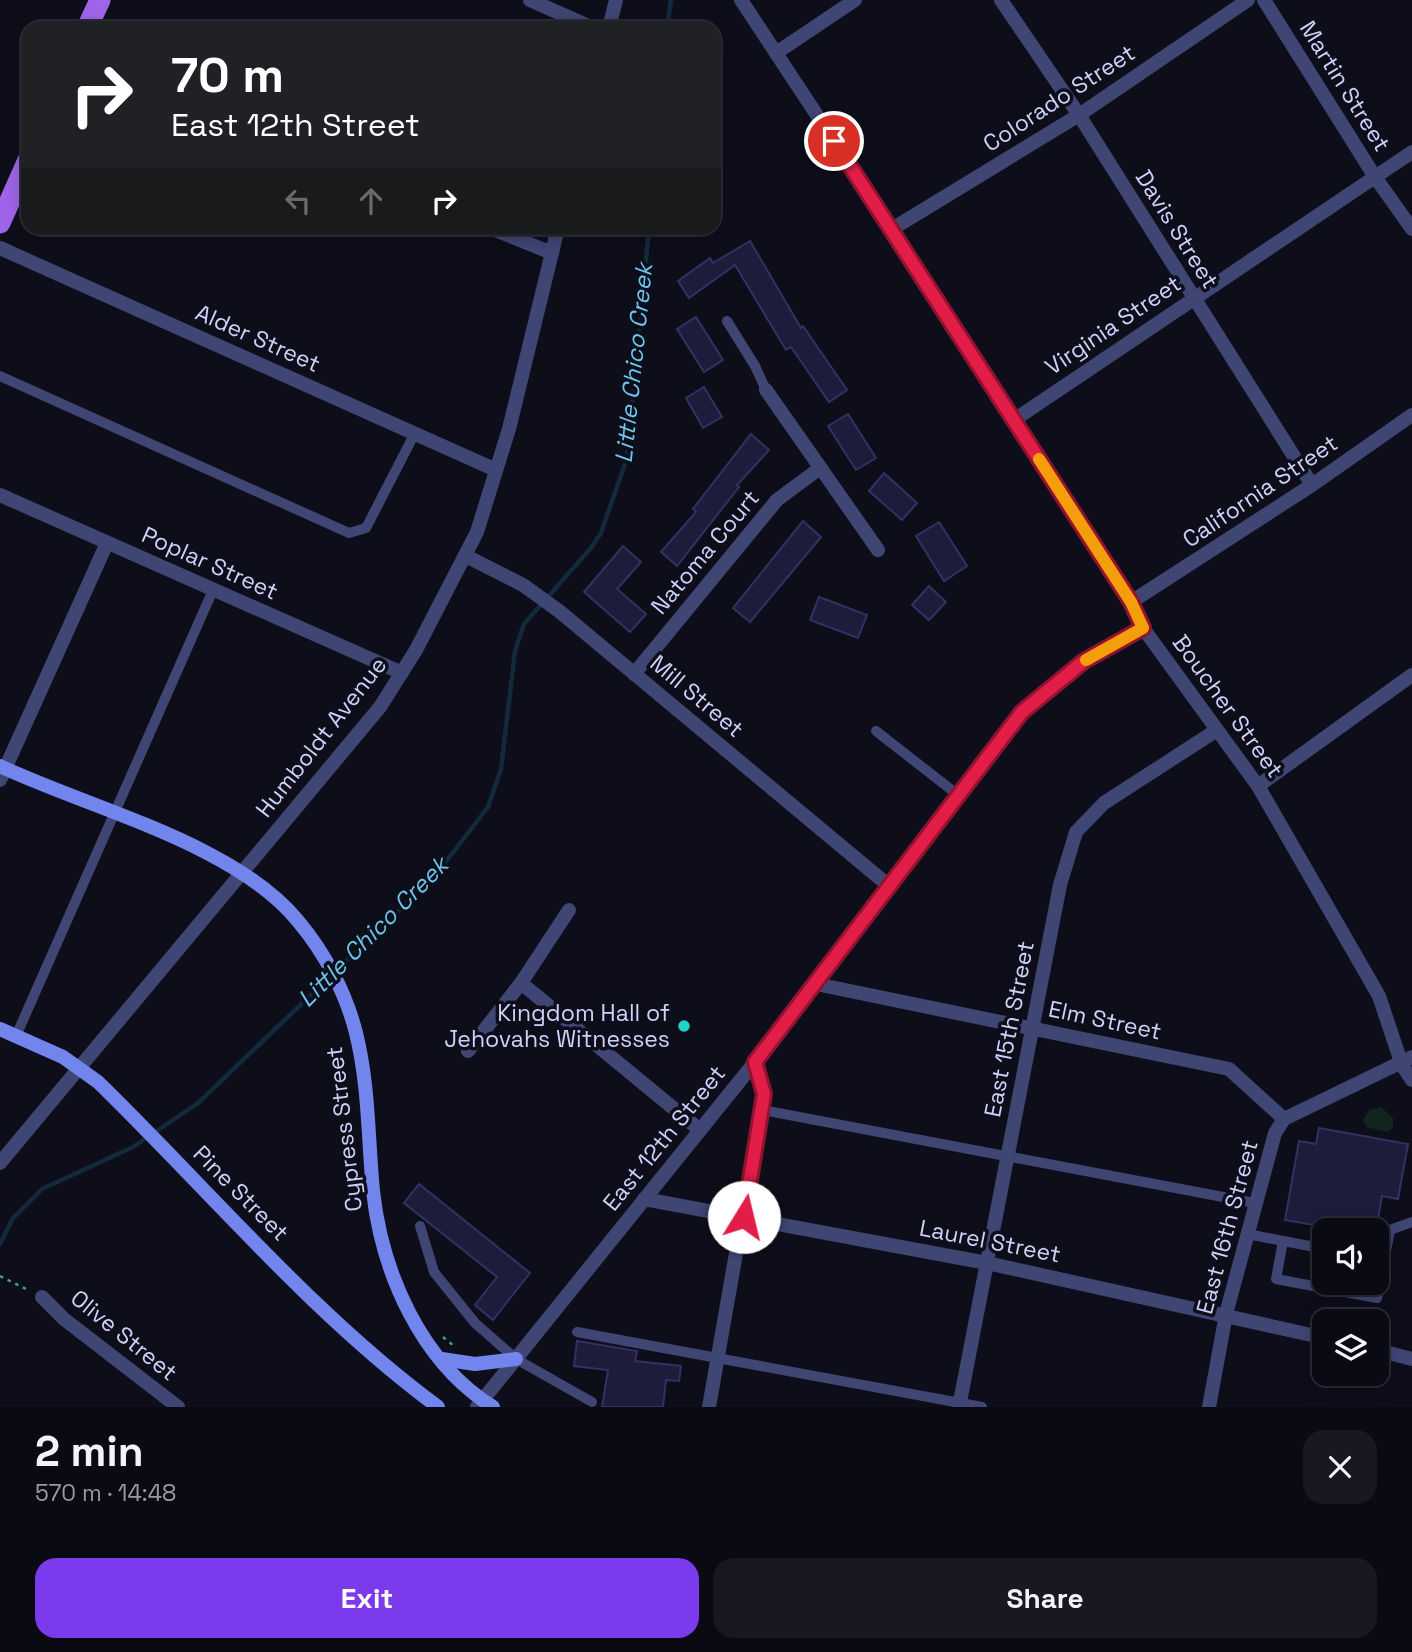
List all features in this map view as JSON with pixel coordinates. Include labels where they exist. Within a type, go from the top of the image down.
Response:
[{"type":"main road","points":[[90,21],[100,0]]},
{"type":"main road","points":[[0,223],[21,176]]},
{"type":"street","points":[[530,0],[577,21]]},
{"type":"street","points":[[610,21],[615,0]]},
{"type":"street","name":"Boucher Street","points":[[741,0],[1014,419],[1131,602],[1143,628],[1258,786],[1379,996],[1407,1061]]},
{"type":"street","points":[[776,53],[855,0]]},
{"type":"street","name":"Davis Street","points":[[1001,0],[1079,115],[1312,485]]},
{"type":"street","name":"Colorado Street","points":[[892,229],[1079,115],[1248,0]]},
{"type":"street","name":"Martin Street","points":[[1264,0],[1375,177],[1412,229]]},
{"type":"street","name":"Virginia Street","points":[[1014,419],[1412,152]]},
{"type":"street","points":[[507,235],[552,253]]},
{"type":"street","name":"Humboldt Avenue","points":[[0,1163],[380,706],[402,673],[477,532],[496,470],[556,235]]},
{"type":"street","name":"Alder Street","points":[[0,248],[496,470]]},
{"type":"street","points":[[766,390],[878,550]]},
{"type":"street","name":"California Street","points":[[1131,602],[1312,485],[1412,415]]},
{"type":"street","name":"Natoma Court","points":[[634,674],[777,500],[820,468]]},
{"type":"street","name":"Poplar Street","points":[[1,497],[402,673]]},
{"type":"street","points":[[2,772],[107,543]]},
{"type":"street","name":"Mill Street","points":[[466,556],[523,585],[559,611],[889,886]]},
{"type":"street","name":"East 12th Street","points":[[484,1405],[516,1359],[816,984],[1022,712],[1084,661],[1143,628]]},
{"type":"street","points":[[1258,786],[1412,675]]},
{"type":"street","name":"East 15th Street","points":[[960,1405],[1060,885],[1076,832],[1104,803],[1217,730]]},
{"type":"street","name":"Cypress Street","points":[[2,772],[115,814],[212,855],[270,893],[298,921],[346,1000],[362,1061],[373,1193],[386,1257],[417,1326],[441,1359],[484,1405]]},
{"type":"street","points":[[468,1051],[521,983],[569,910]]},
{"type":"street","points":[[521,983],[700,1130]]},
{"type":"street","name":"Elm Street","points":[[816,984],[1229,1069],[1284,1119]]},
{"type":"street","name":"Pine Street","points":[[0,1029],[80,1068],[132,1115],[349,1335],[395,1375],[438,1407]]},
{"type":"street","points":[[1407,1061],[1412,1080]]},
{"type":"street","name":"East 16th Street","points":[[1209,1407],[1226,1314],[1275,1133],[1284,1119],[1362,1079],[1407,1061]]},
{"type":"street","points":[[709,1407],[762,1110],[764,1094],[755,1062]]},
{"type":"street","name":"Laurel Street","points":[[643,1199],[987,1263],[1312,1335]]},
{"type":"street","name":"Olive Street","points":[[42,1297],[64,1319],[178,1407]]},
{"type":"street","points":[[1389,1353],[1412,1359]]},
{"type":"street","points":[[441,1359],[475,1364],[516,1359]]},
{"type":"lane","points":[[727,321],[755,366],[766,390]]},
{"type":"lane","points":[[0,376],[349,533],[366,528],[415,433]]},
{"type":"lane","points":[[16,1036],[213,590]]},
{"type":"lane","points":[[876,731],[958,795]]},
{"type":"lane","points":[[762,1110],[1255,1203]]},
{"type":"lane","points":[[1389,1233],[1390,1230],[1412,1222]]},
{"type":"lane","points":[[420,1226],[434,1272],[475,1323],[516,1359],[592,1402]]},
{"type":"lane","points":[[1247,1234],[1312,1247]]},
{"type":"lane","points":[[1283,1241],[1276,1279],[1312,1286]]},
{"type":"lane","points":[[1361,1295],[1377,1298],[1377,1295]]},
{"type":"lane","points":[[577,1332],[982,1407]]},
{"type":"path","points":[[0,1276],[19,1285]]},
{"type":"path","points":[[442,1336],[463,1350]]},
{"type":"green space","points":[[1381,1107],[1393,1118],[1393,1128],[1387,1132],[1366,1127],[1363,1120],[1369,1110]]},
{"type":"building","points":[[750,241],[801,328],[803,326],[847,390],[829,402],[791,347],[786,350],[735,265],[689,298],[678,281],[710,258],[713,263]]},
{"type":"building","points":[[696,317],[723,360],[704,372],[677,329]]},
{"type":"building","points":[[704,387],[722,417],[703,428],[686,398]]},
{"type":"building","points":[[848,414],[876,458],[856,470],[828,426]]},
{"type":"building","points":[[751,434],[769,450],[737,485],[739,487],[677,566],[661,552],[696,512],[693,509]]},
{"type":"building","points":[[884,473],[917,503],[902,520],[869,491]]},
{"type":"building","points":[[803,521],[821,537],[750,622],[733,608]]},
{"type":"building","points":[[939,522],[967,566],[944,581],[916,536]]},
{"type":"building","points":[[623,546],[641,562],[617,589],[646,614],[630,632],[584,592]]},
{"type":"building","points":[[929,586],[946,602],[929,620],[912,605]]},
{"type":"building","points":[[819,597],[867,615],[858,638],[810,620]]},
{"type":"building","points":[[1319,1128],[1408,1144],[1398,1199],[1382,1196],[1378,1218],[1312,1218],[1312,1225],[1285,1220],[1299,1141],[1316,1144]]},
{"type":"building","points":[[419,1184],[530,1273],[493,1320],[475,1305],[497,1277],[404,1203]]},
{"type":"building","points":[[577,1341],[637,1351],[635,1361],[681,1366],[679,1381],[666,1380],[663,1407],[602,1407],[608,1370],[574,1366]]},
{"type":"waterway","name":"Little Chico Creek","points":[[668,21],[671,0]]},
{"type":"waterway","name":"Little Chico Creek","points":[[0,1244],[13,1218],[42,1189],[133,1147],[198,1103],[434,877],[488,807],[501,769],[515,651],[524,624],[601,533],[627,458],[648,235]]},
{"type":"slow traffic","points":[[1039,459],[1131,602],[1143,628],[1086,660]]},
{"type":"place","name":"Kingdom Hall of Jehovahs Witnesses","points":[[684,1026]]},
{"type":"route","points":[[744,1217],[764,1094],[755,1062],[1022,712],[1084,661],[1143,628],[1131,602],[834,141]]}]
